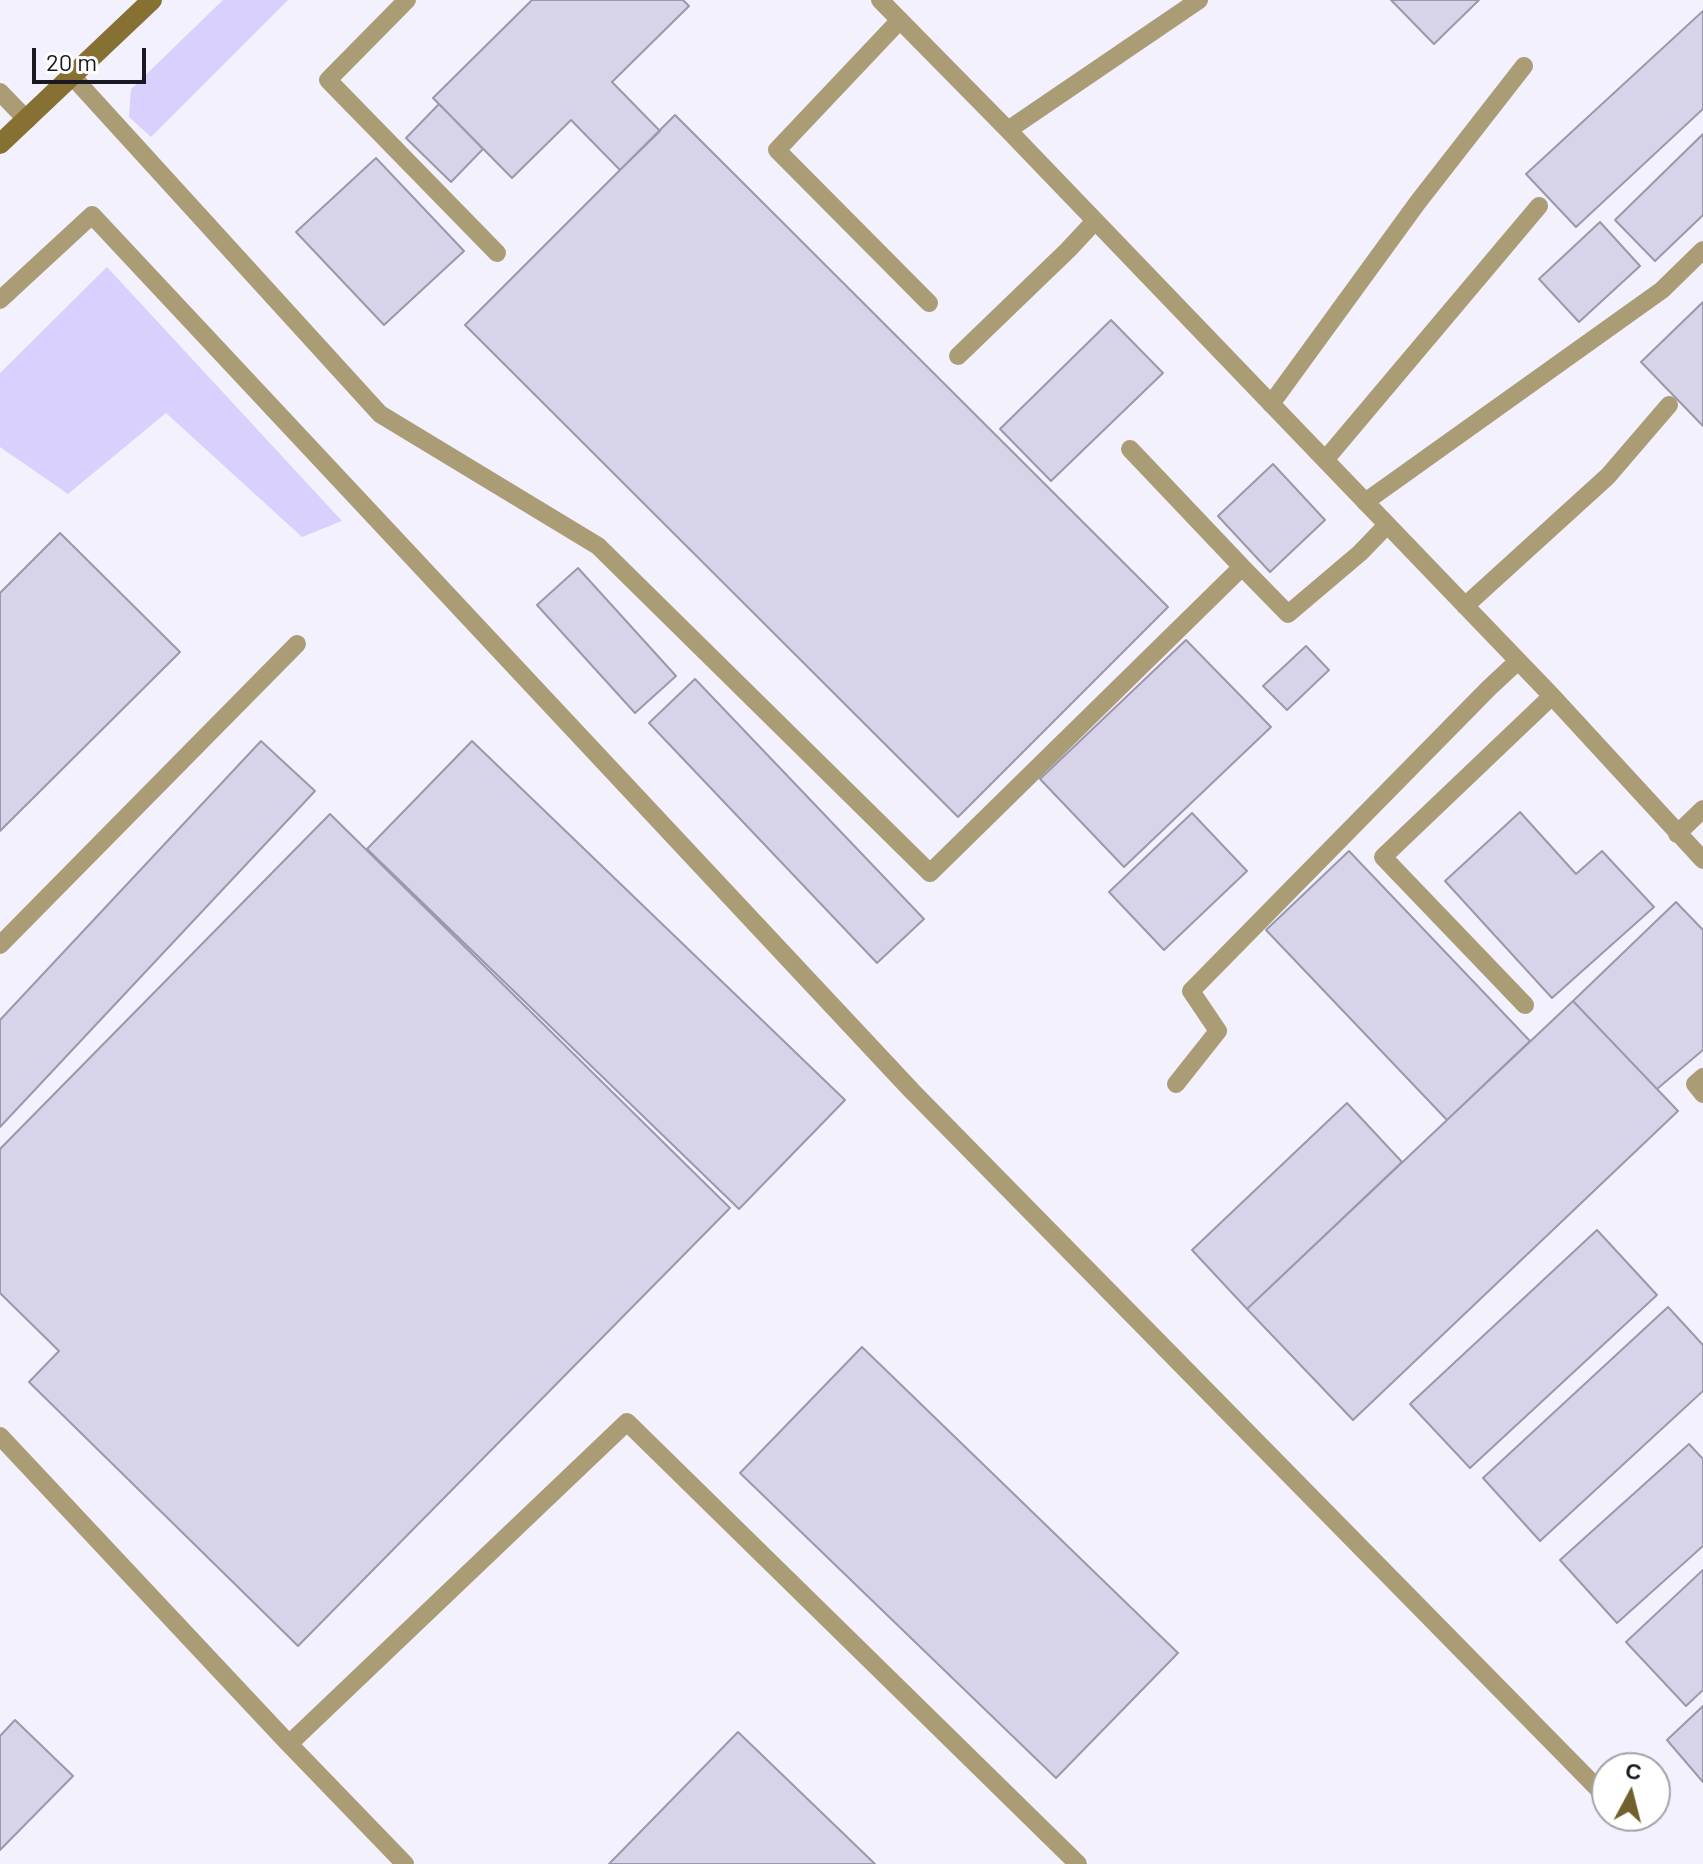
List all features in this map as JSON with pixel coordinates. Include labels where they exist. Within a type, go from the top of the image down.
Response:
[{"type":"main road","points":[[0,144],[152,0]]},
{"type":"lane","points":[[407,0],[328,80],[497,253]]},
{"type":"lane","points":[[880,0],[1552,696],[1703,860]]},
{"type":"lane","points":[[1008,130],[1199,0]]},
{"type":"lane","points":[[900,20],[777,150],[929,303]]},
{"type":"lane","points":[[1271,404],[1418,202],[1524,66]]},
{"type":"lane","points":[[72,76],[380,414],[598,546],[930,873],[1242,567]]},
{"type":"lane","points":[[0,92],[27,120]]},
{"type":"lane","points":[[1325,460],[1539,206]]},
{"type":"lane","points":[[0,300],[92,215],[912,1091],[1591,1782]]},
{"type":"lane","points":[[958,356],[1095,221]]},
{"type":"lane","points":[[1365,502],[1662,290],[1703,250]]},
{"type":"lane","points":[[1465,606],[1608,476],[1669,405]]},
{"type":"lane","points":[[1130,449],[1288,614],[1360,553],[1387,525]]},
{"type":"lane","points":[[0,945],[297,644]]},
{"type":"lane","points":[[1176,1084],[1218,1031],[1191,991],[1518,661]]},
{"type":"lane","points":[[1525,1005],[1383,857],[1552,696]]},
{"type":"lane","points":[[1677,834],[1703,809]]},
{"type":"lane","points":[[1703,1077],[1695,1084],[1703,1094]]},
{"type":"lane","points":[[289,1744],[627,1422],[1078,1864]]},
{"type":"lane","points":[[0,1436],[405,1864]]},
{"type":"shaded area","points":[[223,0],[288,0],[151,137],[129,117],[131,89]]},
{"type":"shaded area","points":[[107,267],[342,521],[302,537],[166,413],[68,494],[0,447],[0,373]]},
{"type":"building","points":[[532,0],[683,0],[689,6],[612,82],[660,131],[620,170],[571,120],[512,178],[433,98]]},
{"type":"building","points":[[1391,0],[1479,0],[1434,44]]},
{"type":"building","points":[[1703,11],[1703,109],[1576,227],[1526,174]]},
{"type":"building","points":[[439,104],[483,149],[451,182],[406,138]]},
{"type":"building","points":[[675,115],[1168,607],[958,817],[465,325]]},
{"type":"building","points":[[1703,134],[1703,215],[1655,261],[1615,220]]},
{"type":"building","points":[[376,158],[464,251],[384,325],[296,232]]},
{"type":"building","points":[[1600,222],[1640,266],[1579,322],[1539,279]]},
{"type":"building","points":[[1703,302],[1703,426],[1641,362]]},
{"type":"building","points":[[1111,320],[1163,373],[1051,481],[1000,429]]},
{"type":"building","points":[[1273,464],[1325,520],[1270,572],[1218,516]]},
{"type":"building","points":[[60,533],[180,652],[0,831],[0,593]]},
{"type":"building","points":[[578,568],[676,676],[635,713],[537,605]]},
{"type":"building","points":[[1186,640],[1271,727],[1124,867],[1040,779]]},
{"type":"building","points":[[1306,646],[1329,670],[1287,710],[1263,686]]},
{"type":"building","points":[[695,679],[924,919],[877,963],[649,723]]},
{"type":"building","points":[[261,741],[315,791],[0,1127],[0,1020]]},
{"type":"building","points":[[472,741],[845,1100],[739,1209],[367,849]]},
{"type":"building","points":[[1520,812],[1576,874],[1602,851],[1654,907],[1552,998],[1445,881]]},
{"type":"building","points":[[1192,813],[1247,871],[1164,950],[1109,892]]},
{"type":"building","points":[[330,814],[730,1208],[298,1646],[29,1382],[59,1351],[0,1293],[0,1149]]},
{"type":"building","points":[[1349,851],[1530,1041],[1447,1120],[1266,930]]},
{"type":"building","points":[[1676,902],[1703,930],[1703,1050],[1657,1089],[1573,1001]]},
{"type":"building","points":[[1573,1001],[1678,1111],[1353,1420],[1247,1309]]},
{"type":"building","points":[[1347,1103],[1402,1162],[1247,1309],[1192,1250]]},
{"type":"building","points":[[1597,1230],[1657,1295],[1470,1468],[1410,1404]]},
{"type":"building","points":[[1668,1307],[1703,1345],[1703,1391],[1540,1541],[1483,1478]]},
{"type":"building","points":[[862,1347],[1178,1653],[1056,1778],[740,1473]]},
{"type":"building","points":[[1689,1444],[1703,1459],[1703,1546],[1617,1623],[1560,1560]]},
{"type":"building","points":[[1703,1570],[1703,1690],[1686,1706],[1626,1642]]},
{"type":"building","points":[[1703,1706],[1703,1782],[1667,1740]]},
{"type":"building","points":[[15,1720],[73,1776],[0,1850],[0,1736]]},
{"type":"building","points":[[738,1732],[875,1864],[609,1864]]}]
